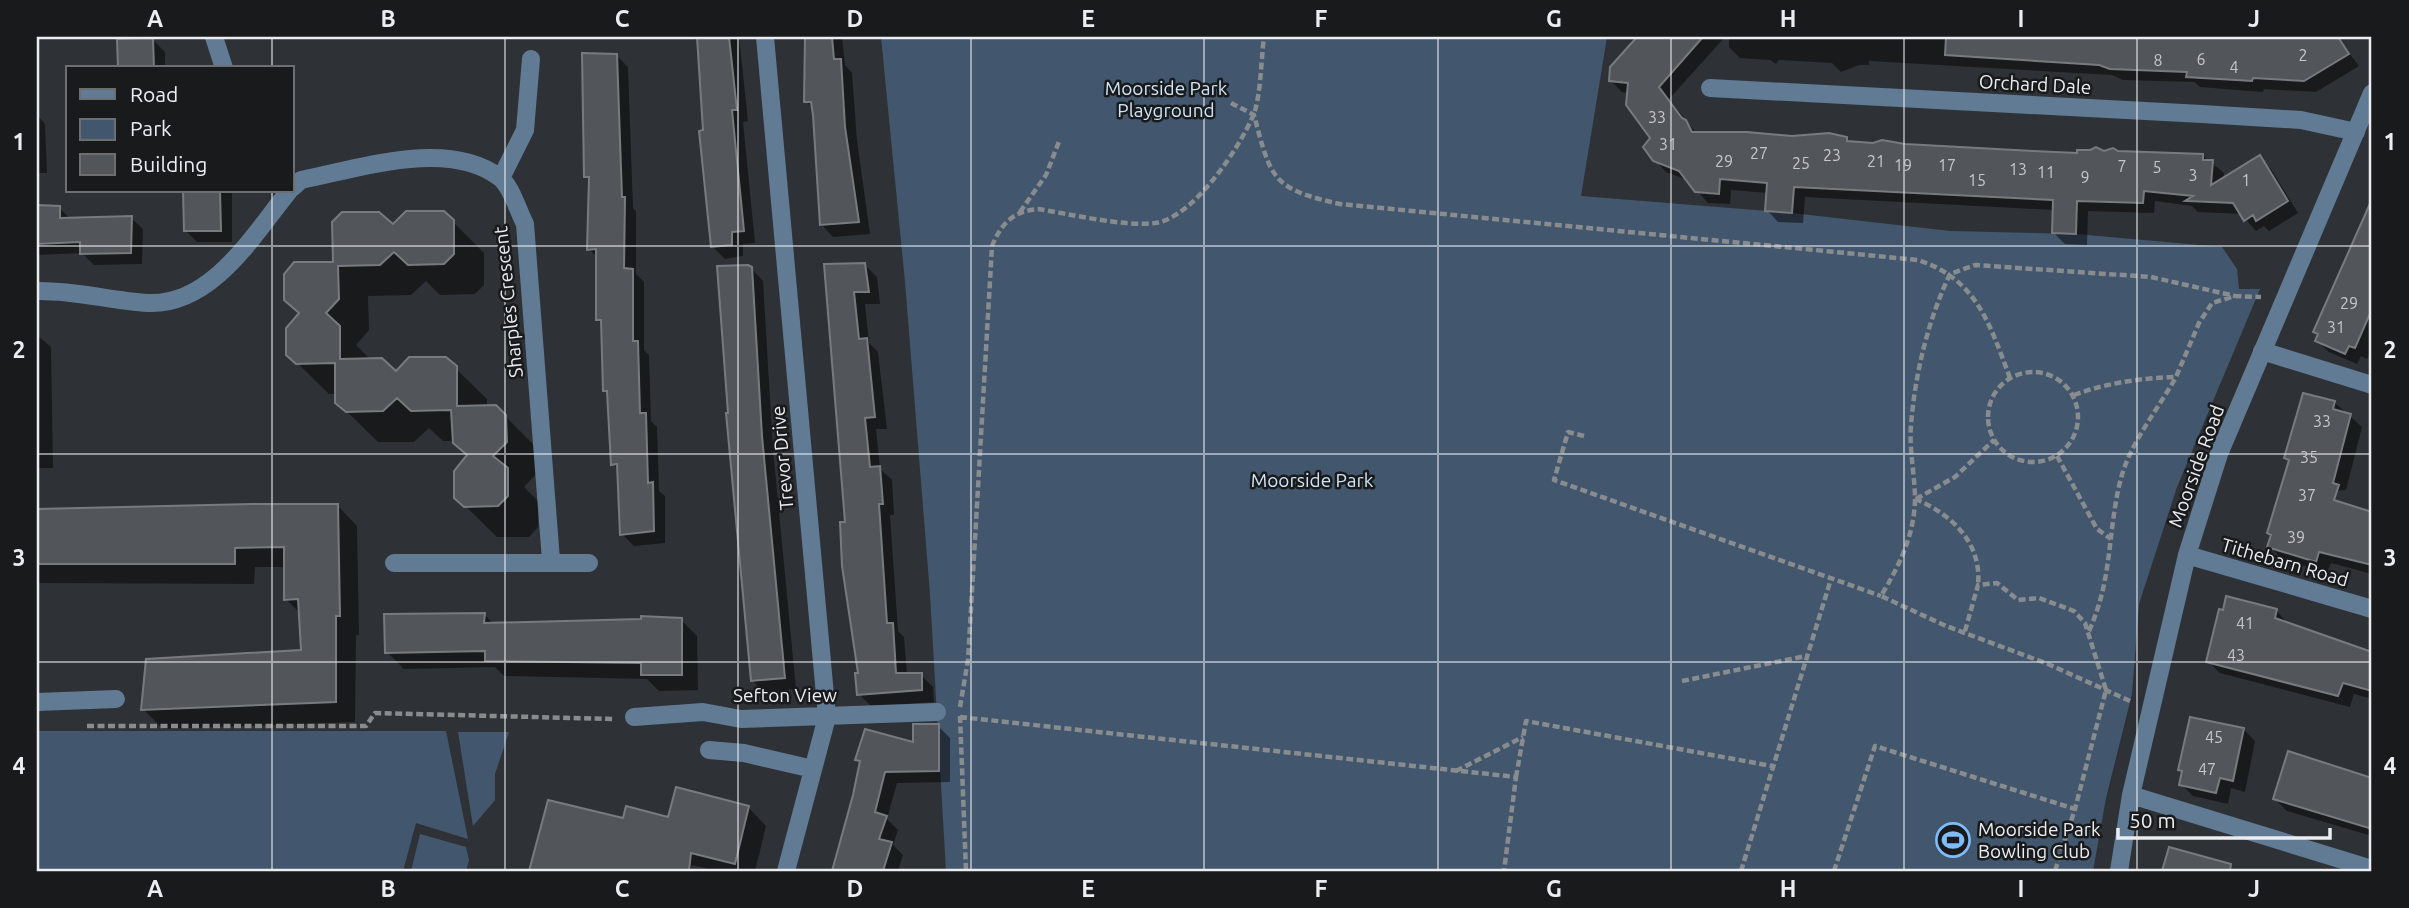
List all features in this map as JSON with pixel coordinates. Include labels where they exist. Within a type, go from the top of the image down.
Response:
[{"type":"street","points":[[214,37],[223,66]]},
{"type":"street","name":"Trevor Drive","points":[[765,37],[827,717],[786,871]]},
{"type":"street","points":[[294,186],[300,180],[415,157],[464,161],[501,178],[524,130],[531,59]]},
{"type":"street","name":"Orchard Dale","points":[[1710,88],[2301,120],[2356,132]]},
{"type":"street","name":"Moorside Road","points":[[2119,871],[2131,795],[2187,555],[2219,454],[2372,93]]},
{"type":"street","name":"Sharples Crescent","points":[[501,178],[525,224],[551,560]]},
{"type":"street","points":[[37,291],[99,295],[150,303],[191,294],[222,272],[289,192]]},
{"type":"street","points":[[2262,351],[2372,385]]},
{"type":"street","name":"Tithebarn Road","points":[[2187,555],[2372,609]]},
{"type":"street","points":[[394,563],[551,560],[589,563]]},
{"type":"street","points":[[37,702],[116,699]]},
{"type":"street","name":"Sefton View","points":[[634,717],[703,712],[741,719],[937,712]]},
{"type":"street","points":[[709,750],[744,753],[813,769]]},
{"type":"street","points":[[2131,795],[2372,869]]},
{"type":"path","points":[[1264,37],[1254,115],[1268,166],[1279,183],[1307,197],[1354,205],[1918,260],[1950,274],[1975,299],[1989,323],[2010,378]]},
{"type":"path","points":[[1231,103],[1254,115]]},
{"type":"path","points":[[1019,212],[1038,209],[1143,224],[1168,220],[1186,210],[1206,188],[1254,115]]},
{"type":"path","points":[[966,871],[960,717],[968,660],[992,246],[998,231],[1019,212],[1046,175],[1060,139]]},
{"type":"path","points":[[1881,596],[1907,549],[1915,499],[1910,453],[1915,393],[1938,299],[1950,274],[1975,265],[2087,271],[2151,277],[2235,296],[2262,297]]},
{"type":"path","points":[[2089,632],[2107,583],[2111,539],[2125,467],[2176,377],[2199,323],[2212,303],[2235,296]]},
{"type":"path","points":[[2027,372],[2043,373],[2058,379],[2074,395],[2078,423],[2072,441],[2057,456],[2033,463],[2019,461],[2005,453],[1994,440],[1987,421],[1989,405],[2001,385],[2010,378],[2027,372]]},
{"type":"path","points":[[2074,395],[2123,382],[2176,377]]},
{"type":"path","points":[[1584,436],[1567,432],[1554,480],[1881,596],[1935,622],[1965,631],[2135,703]]},
{"type":"path","points":[[1915,499],[1955,477],[1994,440]]},
{"type":"path","points":[[2057,456],[2097,529],[2111,539]]},
{"type":"path","points":[[1915,499],[1940,510],[1977,555],[1978,585],[1965,631]]},
{"type":"path","points":[[1741,871],[1830,579]]},
{"type":"path","points":[[1978,585],[2003,584],[2018,600],[2039,597],[2074,611],[2089,632],[2095,662],[2106,690],[2075,808],[2055,871]]},
{"type":"path","points":[[1682,681],[1807,655]]},
{"type":"path","points":[[78,726],[366,726],[375,713],[612,719],[634,717]]},
{"type":"path","points":[[960,717],[1516,778]]},
{"type":"path","points":[[1504,871],[1526,721],[1772,766]]},
{"type":"path","points":[[1456,771],[1523,736]]},
{"type":"path","points":[[1834,871],[1875,746],[2075,808]]},
{"type":"green space","name":"Moorside Park","points":[[881,37],[1607,37],[1581,196],[1792,213],[1950,231],[2076,234],[2222,247],[2237,269],[2239,289],[2260,289],[2177,487],[2139,604],[2132,694],[2106,798],[2093,871],[946,871],[930,594],[905,282]]},
{"type":"green space","points":[[37,731],[446,731],[468,839],[416,823],[403,871],[37,871]]},
{"type":"green space","points":[[458,732],[509,732],[495,774],[495,800],[473,826]]},
{"type":"green space","points":[[420,834],[466,847],[469,860],[466,871],[411,871]]},
{"type":"building","points":[[697,37],[729,37],[737,110],[732,110],[744,231],[732,232],[732,245],[711,247],[699,131],[703,130]]},
{"type":"building","points":[[805,37],[832,37],[834,59],[841,59],[845,127],[859,222],[820,225],[813,115],[811,102],[804,102]]},
{"type":"building","points":[[1637,37],[1703,37],[1659,87],[1686,120],[1692,132],[1747,132],[1792,136],[1829,133],[1847,137],[1847,141],[1873,143],[1882,140],[1905,144],[2077,153],[2077,150],[2096,147],[2104,151],[2113,148],[2118,151],[2203,154],[2203,160],[2213,160],[2211,185],[2260,155],[2288,201],[2256,221],[2253,215],[2244,221],[2233,203],[2185,201],[2193,196],[2144,191],[2143,203],[2077,201],[2076,234],[2052,233],[2053,200],[1794,187],[1792,213],[1765,211],[1767,183],[1720,179],[1719,194],[1695,192],[1679,171],[1653,161],[1643,147],[1650,138],[1626,105],[1628,83],[1609,81],[1610,67]]},
{"type":"building","points":[[1946,37],[2338,37],[2349,54],[2304,81],[2253,78],[2252,81],[2186,77],[2187,72],[2110,69],[2099,65],[1945,55]]},
{"type":"building","points":[[153,38],[154,66],[118,66],[117,39]]},
{"type":"building","points":[[582,53],[617,54],[622,197],[625,197],[624,268],[633,269],[633,341],[638,341],[640,413],[646,413],[648,483],[653,482],[654,531],[620,535],[617,464],[611,465],[607,391],[603,391],[601,320],[596,320],[596,249],[587,250],[589,177],[584,177]]},
{"type":"building","points":[[183,192],[220,192],[221,231],[184,231]]},
{"type":"building","points":[[2372,199],[2372,309],[2355,348],[2349,346],[2345,354],[2315,341],[2318,334],[2313,332]]},
{"type":"building","points":[[37,205],[60,206],[60,218],[132,216],[131,253],[80,254],[80,242],[37,244]]},
{"type":"building","points":[[406,211],[444,211],[454,220],[454,254],[444,264],[408,265],[394,252],[380,265],[338,266],[339,299],[326,313],[340,326],[340,359],[382,358],[396,371],[409,357],[446,357],[457,366],[457,406],[496,405],[506,415],[507,442],[493,456],[508,468],[508,496],[498,506],[464,507],[454,498],[454,471],[467,455],[453,443],[451,410],[411,411],[397,398],[383,411],[346,412],[335,403],[335,363],[296,364],[286,355],[286,328],[299,313],[284,300],[284,274],[294,262],[333,262],[332,222],[342,212],[379,212],[393,224]]},
{"type":"building","points":[[865,263],[869,292],[854,292],[859,339],[867,338],[875,417],[865,418],[870,467],[880,466],[883,504],[879,504],[887,623],[893,623],[896,673],[922,673],[922,690],[857,695],[855,673],[858,673],[842,566],[840,522],[845,522],[824,264]]},
{"type":"building","points":[[717,266],[752,267],[762,436],[785,678],[751,681],[726,413]]},
{"type":"building","points":[[2303,393],[2335,401],[2333,409],[2351,414],[2333,483],[2339,485],[2334,500],[2372,512],[2372,565],[2319,552],[2316,562],[2267,547],[2271,535],[2267,533],[2289,460],[2284,458]]},
{"type":"building","points":[[338,504],[340,616],[336,616],[336,702],[141,710],[146,659],[301,650],[298,599],[284,600],[284,547],[235,548],[235,564],[37,564],[37,509]]},
{"type":"building","points":[[2226,596],[2277,609],[2275,618],[2372,652],[2372,691],[2343,683],[2338,696],[2206,662],[2219,609],[2223,610]]},
{"type":"building","points":[[485,613],[484,623],[641,619],[641,616],[682,618],[682,675],[641,675],[641,663],[485,661],[485,651],[385,653],[384,614]]},
{"type":"building","points":[[2190,717],[2244,728],[2233,781],[2220,778],[2216,793],[2179,785],[2182,771],[2178,770]]},
{"type":"building","points":[[913,724],[939,724],[939,771],[885,772],[875,812],[887,816],[879,839],[892,842],[883,871],[832,871],[853,795],[860,761],[855,760],[865,729],[913,742]]},
{"type":"building","points":[[2288,751],[2372,778],[2372,829],[2273,799]]},
{"type":"building","points":[[676,787],[749,806],[735,864],[691,853],[689,871],[529,871],[548,800],[623,818],[626,806],[668,817]]},
{"type":"building","points":[[2169,847],[2231,864],[2230,871],[2162,871]]},
{"type":"place","name":"Moorside Park Bowling Club","points":[[1953,840]]},
{"type":"park label","name":"Moorside Park Playground","points":[[1166,99]]}]
